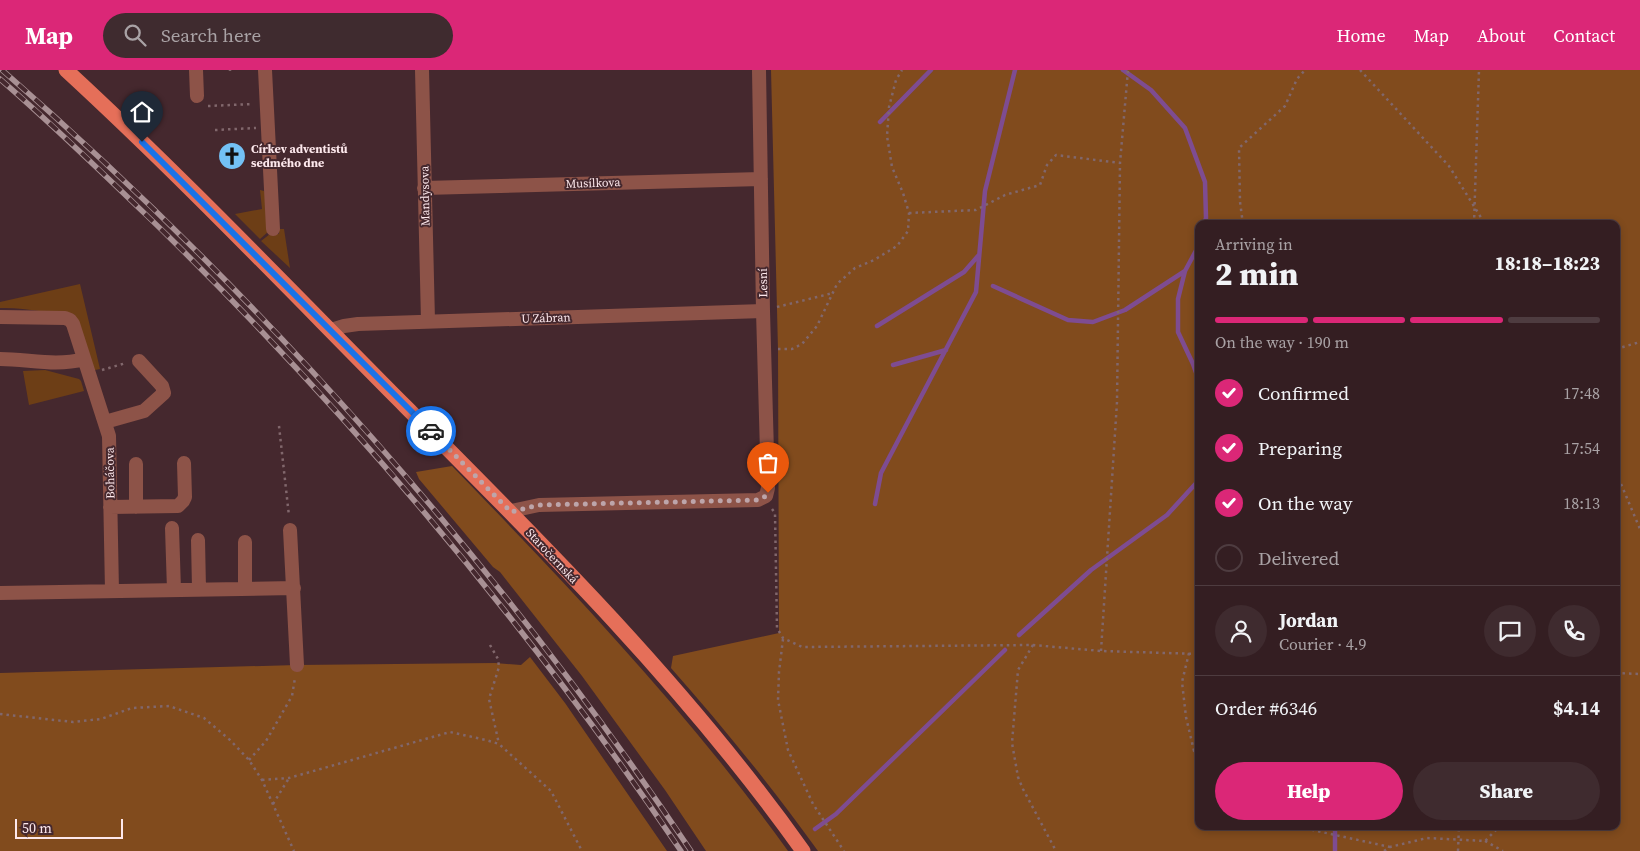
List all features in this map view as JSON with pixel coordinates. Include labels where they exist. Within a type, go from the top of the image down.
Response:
[{"type":"main road","name":"Staročernská","points":[[66,70],[154,154],[511,512],[632,641],[693,711],[769,803],[803,851]]},
{"type":"street","points":[[196,70],[197,96]]},
{"type":"street","points":[[265,70],[273,229]]},
{"type":"street","name":"Mandysova","points":[[422,70],[428,322]]},
{"type":"street","name":"Lesní","points":[[759,70],[768,488],[766,496]]},
{"type":"street","name":"Musílkova","points":[[424,188],[761,179]]},
{"type":"street","name":"U Zábran","points":[[330,330],[358,324],[763,312]]},
{"type":"street","name":"Boháčova","points":[[0,317],[59,318],[70,320],[74,324],[105,422],[109,445],[112,590]]},
{"type":"street","points":[[0,359],[20,359],[37,363],[70,363],[84,360]]},
{"type":"street","points":[[105,422],[144,411],[164,393],[162,386],[139,361]]},
{"type":"street","points":[[110,507],[174,507],[181,504],[185,497],[184,463]]},
{"type":"street","points":[[136,464],[136,507]]},
{"type":"street","points":[[511,512],[539,505],[758,500],[766,496]]},
{"type":"street","points":[[172,528],[174,590]]},
{"type":"street","points":[[290,530],[297,665]]},
{"type":"street","points":[[198,540],[199,589]]},
{"type":"street","points":[[245,542],[246,589]]},
{"type":"street","points":[[0,593],[294,588]]},
{"type":"path","points":[[778,349],[792,349],[802,344],[817,326],[837,284],[854,268],[874,260],[897,246],[908,231],[909,213],[892,167],[887,136],[888,107],[896,80],[902,70]]},
{"type":"path","points":[[1102,651],[1117,402],[1120,163],[1128,70]]},
{"type":"path","points":[[1243,220],[1239,148],[1285,106],[1297,79],[1305,70]]},
{"type":"path","points":[[1360,70],[1450,166],[1483,220]]},
{"type":"path","points":[[1474,220],[1479,70]]},
{"type":"path","points":[[240,98],[240,105]]},
{"type":"path","points":[[208,106],[267,104]]},
{"type":"path","points":[[215,130],[257,128],[258,134]]},
{"type":"path","points":[[909,213],[976,210],[1005,195],[1040,185],[1047,165],[1056,155],[1120,163]]},
{"type":"path","points":[[777,307],[833,293]]},
{"type":"path","points":[[1620,348],[1640,342]]},
{"type":"path","points":[[89,374],[135,360],[139,361]]},
{"type":"path","points":[[279,426],[290,530]]},
{"type":"path","points":[[1620,482],[1640,529]]},
{"type":"path","points":[[766,496],[775,513],[776,628],[784,638],[802,647],[1033,645],[1102,651],[1195,654]]},
{"type":"path","points":[[784,638],[779,672],[778,700],[788,750],[813,804],[844,851]]},
{"type":"path","points":[[490,645],[498,660],[499,667],[489,699],[492,720],[499,744]]},
{"type":"path","points":[[1033,645],[1018,670],[1012,743],[1018,777],[1056,851]]},
{"type":"path","points":[[1189,653],[1182,682],[1186,717],[1195,750]]},
{"type":"path","points":[[249,760],[266,741],[292,696],[297,665]]},
{"type":"path","points":[[1620,673],[1640,674]]},
{"type":"path","points":[[0,714],[72,722],[101,719],[132,708],[169,706],[204,718],[230,740],[249,760],[262,780],[294,851]]},
{"type":"path","points":[[262,780],[288,778],[450,732],[499,744],[551,791],[582,851]]},
{"type":"path","points":[[273,804],[288,778]]},
{"type":"path","points":[[1313,830],[1390,847]]},
{"type":"path","points":[[1458,851],[1459,830]]},
{"type":"path","points":[[1485,841],[1496,830]]},
{"type":"path","points":[[1384,851],[1390,847],[1428,838],[1485,841],[1503,851]]},
{"type":"shaded area","points":[[771,70],[1640,70],[1640,851],[818,851],[747,758],[671,668],[673,656],[779,633],[778,349]]},
{"type":"shaded area","points":[[260,190],[264,191],[266,195],[269,231],[260,239],[235,214],[262,209]]},
{"type":"shaded area","points":[[279,229],[284,229],[290,268],[261,241],[270,234],[279,234]]},
{"type":"shaded area","points":[[80,284],[100,369],[90,371],[89,353],[74,314],[0,308],[0,302]]},
{"type":"shaded area","points":[[45,370],[79,379],[84,391],[29,405],[23,371]]},
{"type":"shaded area","points":[[452,466],[627,652],[710,750],[788,851],[706,851],[665,790],[582,676],[500,572],[493,567],[419,479],[416,472]]},
{"type":"shaded area","points":[[530,657],[565,703],[667,851],[0,851],[0,673],[297,665],[495,663],[521,665]]},
{"type":"waterway","points":[[880,122],[931,70]]},
{"type":"waterway","points":[[875,504],[881,473],[976,292],[985,191],[1015,70]]},
{"type":"waterway","points":[[1123,70],[1151,90],[1185,128],[1205,182],[1205,220]]},
{"type":"waterway","points":[[1195,252],[1185,271],[1178,299],[1178,332],[1195,370]]},
{"type":"waterway","points":[[877,326],[964,272],[978,256]]},
{"type":"waterway","points":[[993,286],[1068,320],[1093,322],[1125,310],[1185,271]]},
{"type":"waterway","points":[[893,365],[946,350]]},
{"type":"waterway","points":[[1019,635],[1091,570],[1167,515],[1195,484]]},
{"type":"waterway","points":[[815,829],[836,814],[1005,650]]},
{"type":"waterway","points":[[1335,830],[1335,851]]},
{"type":"railway","points":[[2,70],[99,157],[193,248],[284,341],[372,438],[457,537],[539,640],[617,744],[691,851]]},
{"type":"railway","points":[[0,79],[64,136],[167,235],[238,307],[374,454],[503,608],[564,687],[681,851]]},
{"type":"way so far","points":[[431,431],[511,512],[528,506],[539,505],[758,500],[768,493]]},
{"type":"place","name":"Církev adventistů sedmého dne","points":[[232,156]]},
{"type":"route","points":[[142,142],[431,431]]}]
